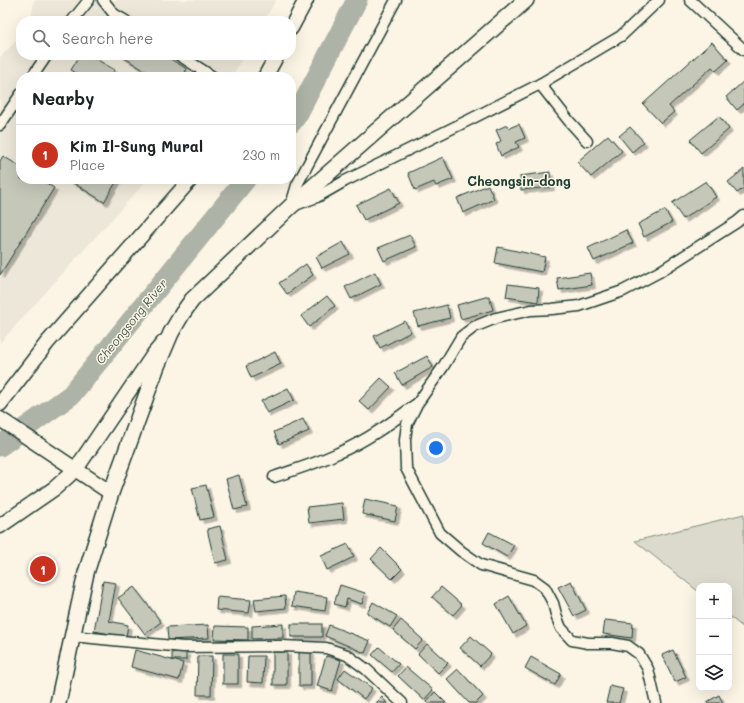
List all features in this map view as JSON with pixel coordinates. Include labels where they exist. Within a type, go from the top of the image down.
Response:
[{"type":"main road","points":[[58,703],[86,573],[111,493],[157,366],[171,334],[182,314],[192,300],[290,207],[526,0]]},
{"type":"street","points":[[76,16],[89,0]]},
{"type":"street","points":[[103,0],[114,14],[117,16]]},
{"type":"street","points":[[296,19],[306,0]]},
{"type":"street","points":[[290,207],[297,185],[396,0]]},
{"type":"street","points":[[290,207],[317,197],[540,84],[620,36],[659,0]]},
{"type":"street","points":[[690,0],[744,50]]},
{"type":"street","points":[[35,72],[44,60]]},
{"type":"street","points":[[187,60],[205,72]]},
{"type":"street","points":[[268,72],[274,60]]},
{"type":"street","points":[[540,84],[587,141]]},
{"type":"street","points":[[0,125],[16,101]]},
{"type":"street","points":[[0,404],[47,343],[187,184]]},
{"type":"street","points":[[656,703],[648,669],[639,654],[628,646],[612,643],[588,643],[572,640],[561,628],[553,603],[545,588],[534,580],[481,565],[460,551],[440,533],[406,468],[405,440],[407,424],[417,404],[443,367],[461,337],[474,327],[496,318],[531,310],[579,306],[623,291],[659,272],[744,216]]},
{"type":"street","points":[[0,526],[55,488],[76,469],[154,354],[171,334]]},
{"type":"street","points":[[274,477],[340,453],[375,433],[417,404]]},
{"type":"street","points":[[3,421],[111,493]]},
{"type":"street","points":[[72,636],[184,647],[283,646],[326,648],[347,655],[361,665],[402,703]]},
{"type":"shaded area","points":[[34,0],[276,0],[267,16],[32,16]]},
{"type":"shaded area","points":[[16,41],[16,60],[241,60],[235,72],[16,72],[16,184],[143,184],[0,343],[0,57]]},
{"type":"shaded area","points":[[744,514],[744,628],[732,618],[732,583],[696,583],[696,590],[635,541]]},
{"type":"building","points":[[712,42],[728,60],[716,71],[712,67],[669,106],[674,112],[661,123],[643,104]]},
{"type":"building","points":[[77,60],[98,60],[115,70],[114,72],[74,72],[71,70]]},
{"type":"building","points":[[128,60],[172,60],[187,69],[185,72],[147,72]]},
{"type":"building","points":[[744,81],[744,104],[737,110],[726,97]]},
{"type":"building","points":[[719,116],[729,129],[701,153],[690,140]]},
{"type":"building","points":[[519,124],[525,138],[516,142],[519,147],[501,156],[496,144],[501,141],[496,130],[507,125],[509,128]]},
{"type":"building","points":[[630,127],[644,142],[632,152],[619,136]]},
{"type":"building","points":[[608,135],[622,151],[591,177],[577,162]]},
{"type":"building","points":[[3,156],[16,164],[16,184],[48,184],[54,188],[0,275],[0,161]]},
{"type":"building","points":[[443,157],[453,179],[436,186],[434,182],[415,190],[408,173]]},
{"type":"building","points":[[744,169],[744,188],[737,193],[728,182]]},
{"type":"building","points":[[550,172],[551,187],[521,190],[520,176]]},
{"type":"building","points":[[706,181],[716,197],[683,219],[672,203]]},
{"type":"building","points":[[75,184],[115,184],[104,202]]},
{"type":"building","points":[[488,185],[494,199],[463,213],[457,198]]},
{"type":"building","points":[[391,188],[399,203],[364,220],[356,205]]},
{"type":"building","points":[[665,210],[672,222],[644,237],[638,224]]},
{"type":"building","points":[[626,230],[633,243],[594,261],[588,248]]},
{"type":"building","points":[[410,235],[416,247],[384,261],[378,248]]},
{"type":"building","points":[[343,242],[350,254],[322,268],[316,257]]},
{"type":"building","points":[[498,247],[545,257],[542,272],[495,263]]},
{"type":"building","points":[[306,264],[313,275],[287,294],[279,283]]},
{"type":"building","points":[[375,272],[381,284],[351,299],[345,287]]},
{"type":"building","points":[[590,273],[592,285],[559,290],[557,278]]},
{"type":"building","points":[[508,284],[539,288],[538,302],[506,297]]},
{"type":"building","points":[[327,296],[335,306],[309,327],[301,316]]},
{"type":"building","points":[[489,296],[493,310],[461,319],[457,305]]},
{"type":"building","points":[[447,305],[450,318],[418,326],[414,313]]},
{"type":"building","points":[[405,321],[411,332],[380,348],[374,336]]},
{"type":"building","points":[[275,352],[281,364],[251,378],[246,366]]},
{"type":"building","points":[[427,356],[433,367],[402,385],[395,373]]},
{"type":"building","points":[[381,378],[391,387],[369,410],[359,401]]},
{"type":"building","points":[[288,388],[294,400],[267,413],[261,401]]},
{"type":"building","points":[[303,419],[309,431],[279,444],[274,432]]},
{"type":"building","points":[[239,475],[247,507],[234,510],[226,479]]},
{"type":"building","points":[[206,485],[214,517],[200,520],[192,488]]},
{"type":"building","points":[[365,499],[398,506],[395,521],[362,514]]},
{"type":"building","points":[[342,503],[344,519],[309,523],[307,507]]},
{"type":"building","points":[[220,526],[228,560],[215,563],[207,529]]},
{"type":"building","points":[[489,532],[514,545],[507,557],[483,543]]},
{"type":"building","points":[[348,544],[354,557],[327,570],[321,556]]},
{"type":"building","points":[[381,548],[402,569],[392,579],[371,559]]},
{"type":"building","points":[[103,581],[116,583],[109,621],[128,625],[126,637],[94,631]]},
{"type":"building","points":[[571,581],[586,610],[574,616],[558,587]]},
{"type":"building","points":[[340,585],[365,593],[362,604],[347,599],[345,607],[334,604]]},
{"type":"building","points":[[134,587],[161,622],[145,634],[118,598]]},
{"type":"building","points":[[441,587],[462,605],[453,615],[432,597]]},
{"type":"building","points":[[294,592],[327,597],[325,611],[292,606]]},
{"type":"building","points":[[285,596],[286,608],[256,611],[254,599]]},
{"type":"building","points":[[509,596],[526,626],[513,634],[496,604]]},
{"type":"building","points":[[217,597],[251,600],[249,613],[216,610]]},
{"type":"building","points":[[373,602],[397,616],[390,627],[367,613]]},
{"type":"building","points":[[401,620],[423,640],[415,649],[393,630]]},
{"type":"building","points":[[605,620],[633,623],[632,638],[603,634]]},
{"type":"building","points":[[283,624],[283,638],[252,639],[252,626]]},
{"type":"building","points":[[291,624],[322,624],[322,637],[291,637]]},
{"type":"building","points":[[208,625],[209,638],[168,640],[167,627]]},
{"type":"building","points":[[329,625],[370,641],[365,653],[325,636]]},
{"type":"building","points":[[215,626],[248,627],[248,640],[214,639]]},
{"type":"building","points":[[471,636],[491,654],[480,666],[460,648]]},
{"type":"building","points":[[427,644],[448,663],[438,673],[418,654]]},
{"type":"building","points":[[379,647],[399,664],[392,672],[372,655]]},
{"type":"building","points":[[135,650],[183,663],[179,680],[131,667]]},
{"type":"building","points":[[673,650],[686,677],[675,682],[662,655]]},
{"type":"building","points":[[299,651],[311,652],[311,686],[299,686]]},
{"type":"building","points":[[172,652],[186,652],[186,660],[172,660]]},
{"type":"building","points":[[273,652],[287,652],[287,685],[273,685]]},
{"type":"building","points":[[223,654],[238,654],[238,684],[223,684]]},
{"type":"building","points":[[198,656],[212,656],[211,695],[197,695]]},
{"type":"building","points":[[248,656],[264,656],[263,683],[247,682]]},
{"type":"building","points":[[326,656],[341,660],[332,691],[317,686]]},
{"type":"building","points":[[531,657],[561,674],[555,685],[525,668]]},
{"type":"building","points":[[406,667],[433,690],[424,700],[398,676]]},
{"type":"building","points":[[345,669],[372,688],[364,699],[338,679]]},
{"type":"building","points":[[458,669],[483,696],[476,703],[469,703],[447,679]]},
{"type":"building","points":[[610,686],[623,689],[619,703],[606,703]]},
{"type":"building","points":[[435,692],[446,703],[428,703],[427,701]]},
{"type":"building","points":[[719,695],[723,703],[707,702]]},
{"type":"building","points":[[382,697],[387,703],[376,703]]},
{"type":"waterway","name":"Cheongsong River","points":[[296,116],[357,0]]},
{"type":"waterway","name":"Cheongsong River","points":[[0,446],[71,395],[242,184]]},
{"type":"place","name":"Kim Il-Sung Mural","points":[[43,569]]},
{"type":"district","name":"Cheongsin-dong","points":[[519,180]]}]
